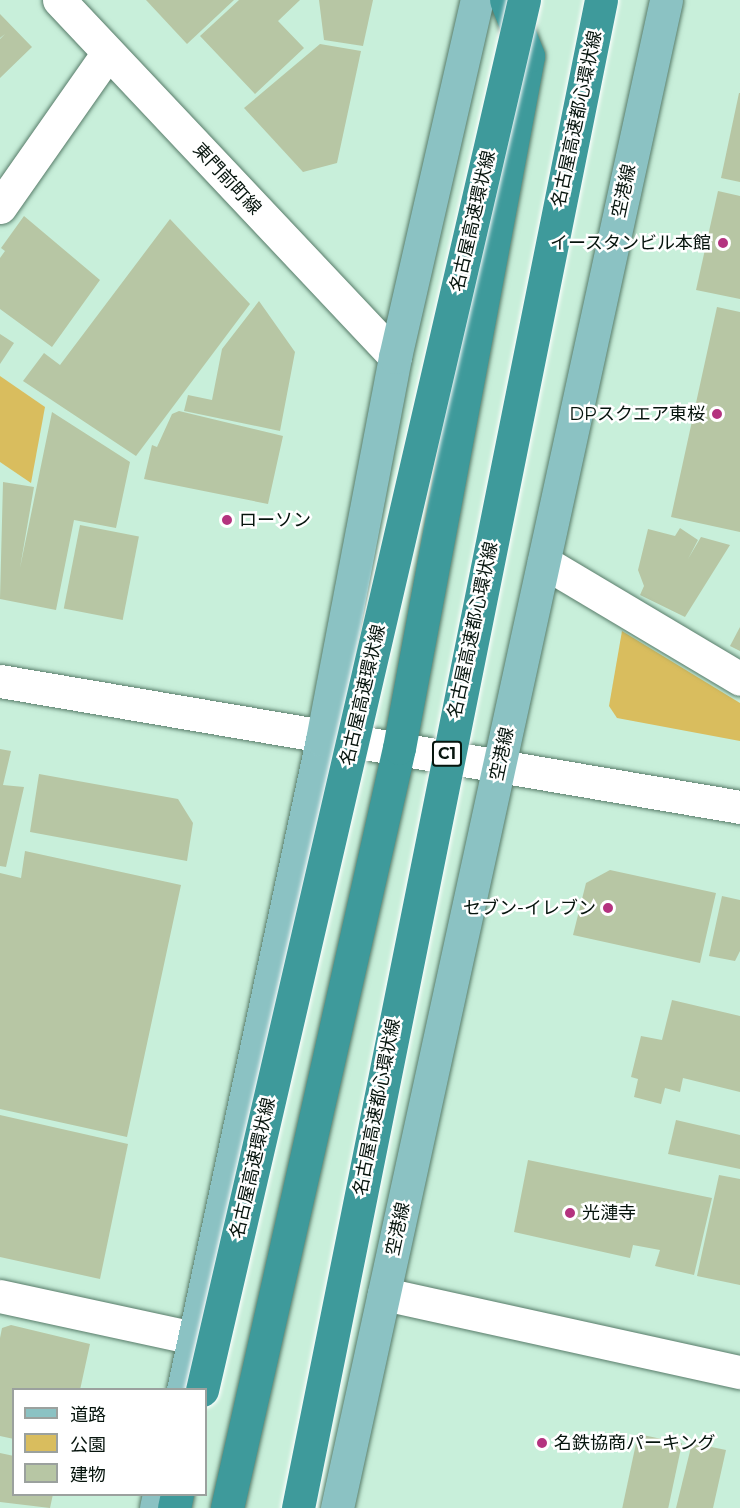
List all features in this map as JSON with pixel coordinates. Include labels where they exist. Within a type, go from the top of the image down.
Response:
[{"type":"highway","points":[[227,1508],[399,747],[528,56],[506,0]]},
{"type":"highway","name":"名古屋高速環状線","points":[[201,1388],[524,0]]},
{"type":"highway","name":"名古屋高速都心環状線","points":[[298,1508],[601,0]]},
{"type":"main road","points":[[183,1388],[322,740],[395,357],[477,0]]},
{"type":"main road","name":"空港線","points":[[337,1508],[666,0]]},
{"type":"street","name":"東門前町線","points":[[59,0],[395,357]]},
{"type":"street","points":[[0,207],[108,53]]},
{"type":"street","points":[[544,562],[740,680]]},
{"type":"street","points":[[0,681],[322,740],[399,747],[500,763],[740,807]]},
{"type":"street","points":[[384,1294],[740,1372]]},
{"type":"street","points":[[0,1296],[195,1338]]},
{"type":"green space","points":[[0,376],[45,407],[31,483],[0,462]]},
{"type":"green space","points":[[622,631],[740,703],[740,741],[617,718],[609,706]]},
{"type":"building","points":[[146,0],[234,0],[187,44]]},
{"type":"building","points":[[239,0],[300,0],[278,21],[304,48],[255,94],[200,36]]},
{"type":"building","points":[[319,0],[373,0],[363,46],[324,40]]},
{"type":"building","points":[[0,14],[32,47],[0,78],[0,39],[5,34],[0,38]]},
{"type":"building","points":[[320,44],[361,51],[337,163],[303,172],[244,108]]},
{"type":"building","points":[[740,93],[740,182],[721,178]]},
{"type":"building","name":"イースタンビル本館","points":[[718,191],[740,196],[740,299],[696,290]]},
{"type":"building","points":[[24,216],[100,280],[52,347],[0,309],[0,258],[5,251],[1,248]]},
{"type":"building","points":[[170,219],[250,304],[136,456],[23,381],[44,353],[60,365]]},
{"type":"building","points":[[259,301],[295,352],[280,431],[184,411],[188,395],[212,400],[222,349]]},
{"type":"building","name":"DPスクエア東桜","points":[[717,307],[740,312],[740,532],[671,517]]},
{"type":"building","points":[[0,334],[14,343],[0,364]]},
{"type":"building","points":[[179,411],[283,436],[268,504],[144,479],[152,445],[157,447],[172,414]]},
{"type":"building","points":[[52,412],[130,462],[116,528],[74,520],[56,610],[0,599],[3,482],[34,487],[20,568]]},
{"type":"building","points":[[80,525],[139,536],[123,620],[64,608]]},
{"type":"building","points":[[680,528],[698,540],[688,559],[701,537],[730,545],[685,617],[640,595],[644,586],[638,570],[648,529],[675,536]]},
{"type":"building","points":[[740,627],[740,651],[730,646]]},
{"type":"building","points":[[0,749],[11,751],[3,785],[24,787],[6,867],[0,866]]},
{"type":"building","points":[[39,774],[178,799],[193,823],[187,861],[30,832]]},
{"type":"building","points":[[25,851],[181,885],[127,1137],[0,1109],[0,873],[21,878]]},
{"type":"building","points":[[610,870],[716,893],[700,963],[573,935],[586,883]]},
{"type":"building","points":[[722,896],[740,900],[740,951],[735,961],[709,956]]},
{"type":"building","points":[[672,1000],[740,1016],[740,1092],[683,1078],[680,1092],[665,1088],[661,1104],[634,1097],[638,1079],[631,1077],[641,1036],[662,1040]]},
{"type":"building","points":[[0,1115],[128,1144],[100,1279],[0,1257]]},
{"type":"building","points":[[676,1120],[740,1135],[740,1169],[668,1154]]},
{"type":"building","points":[[528,1160],[712,1198],[694,1275],[655,1266],[660,1250],[633,1245],[630,1258],[514,1232]]},
{"type":"building","points":[[719,1175],[740,1179],[740,1285],[697,1276]]},
{"type":"building","points":[[11,1325],[90,1344],[80,1388],[12,1388],[12,1439],[0,1436],[0,1338],[2,1328]]},
{"type":"building","points":[[638,1434],[682,1443],[668,1508],[622,1508]]},
{"type":"building","points":[[692,1443],[726,1450],[713,1508],[676,1508]]},
{"type":"building","points":[[0,1453],[12,1456],[12,1496],[53,1496],[50,1508],[0,1502]]},
{"type":"place","name":"イースタンビル本館","points":[[723,243]]},
{"type":"place","name":"DPスクエア東桜","points":[[717,414]]},
{"type":"place","name":"ローソン","points":[[227,520]]},
{"type":"place","name":"セブン-イレブン","points":[[608,908]]},
{"type":"place","name":"光漣寺","points":[[570,1213]]},
{"type":"place","name":"名鉄協商パーキング","points":[[542,1443]]}]
